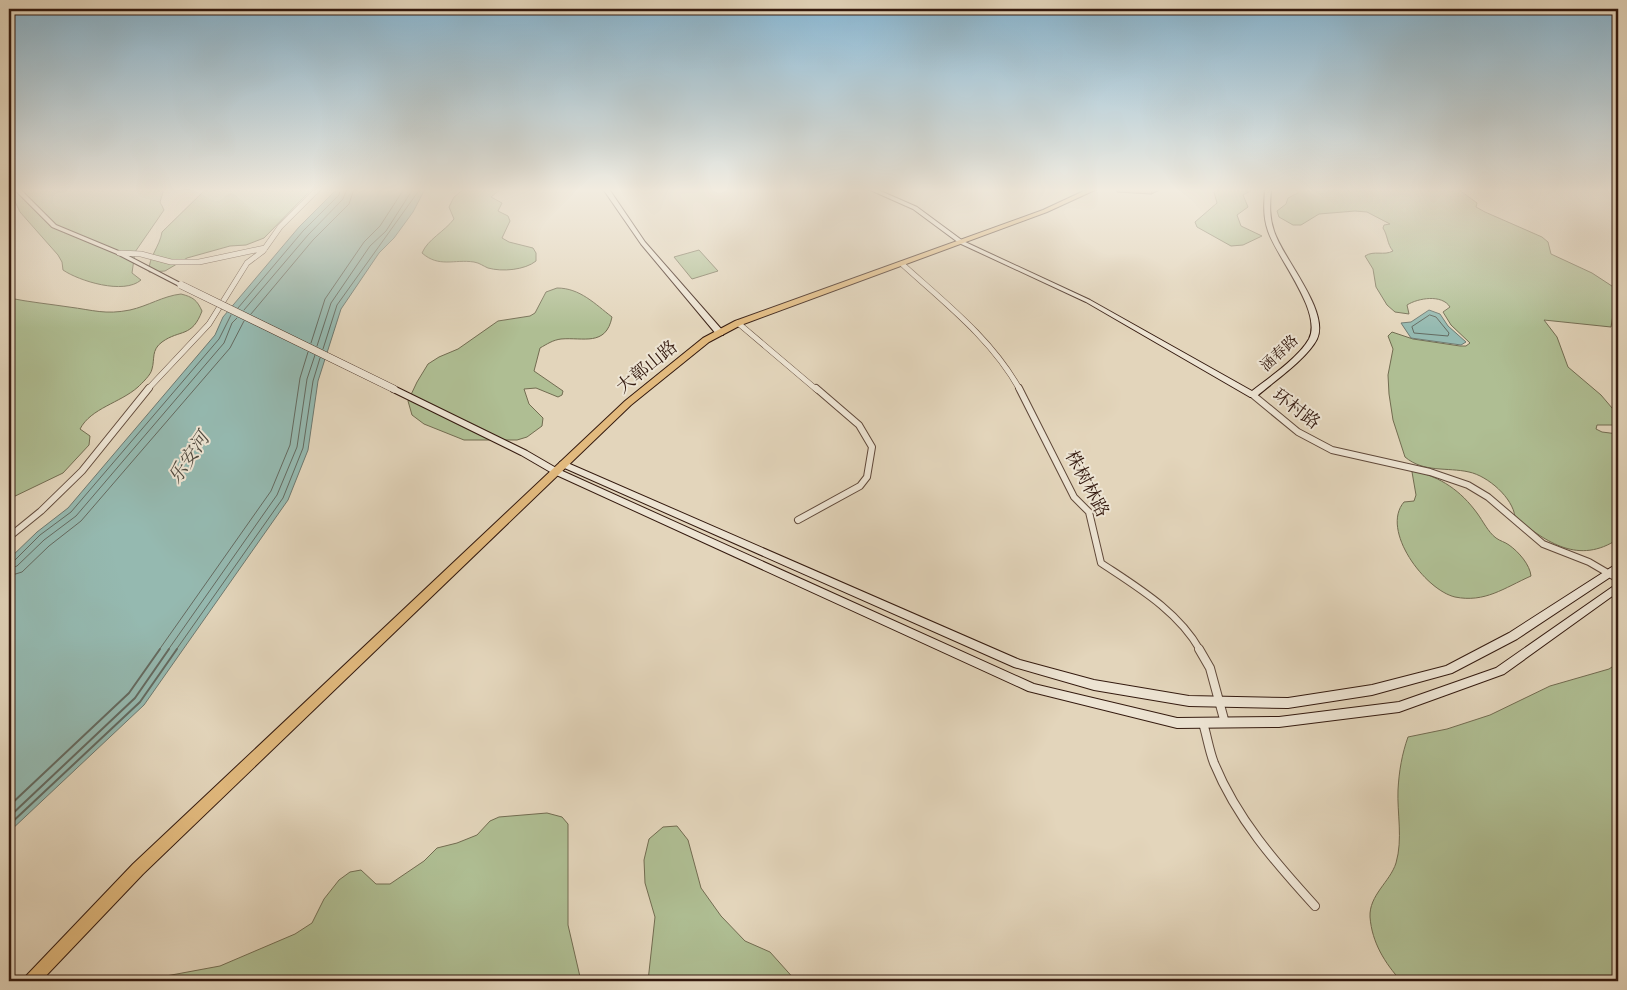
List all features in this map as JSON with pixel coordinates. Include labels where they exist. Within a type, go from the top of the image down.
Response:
[{"type":"main road","points":[[76,235],[119,253],[524,453],[1018,664],[1094,685],[1189,701],[1218,702],[1288,703],[1372,690],[1448,670],[1513,636],[1615,573]]},
{"type":"main road","name":"大鄣山路","points":[[31,981],[138,869],[559,467],[628,402],[706,340],[738,323],[979,235]]},
{"type":"main road","name":"涵春路","points":[[1254,395],[1309,345],[1317,328],[1313,310],[1276,247],[1271,235]]},
{"type":"main road","name":"环村路","points":[[961,242],[1088,301],[1254,395]]},
{"type":"main road","points":[[559,467],[1032,688],[1177,723],[1279,722],[1399,707],[1500,670],[1618,586]]},
{"type":"street","points":[[9,537],[41,511],[82,471],[142,395],[185,352],[209,324],[247,263],[266,247],[274,235]]},
{"type":"street","points":[[639,235],[720,333]]},
{"type":"street","points":[[952,235],[961,242]]},
{"type":"street","points":[[119,253],[140,254],[171,262],[199,262],[266,247]]},
{"type":"street","name":"株树林路","points":[[902,264],[981,337],[1013,377],[1043,432],[1074,497],[1088,512],[1093,522],[1096,552],[1101,563],[1143,591],[1177,620],[1196,643],[1210,668],[1225,722]]},
{"type":"street","points":[[738,323],[859,425],[872,448],[867,477],[860,486],[798,520]]},
{"type":"street","name":"环村路","points":[[1254,395],[1301,435],[1315,443],[1345,454],[1434,472],[1469,486],[1492,501],[1524,530],[1545,545],[1615,573]]},
{"type":"street","points":[[1203,723],[1214,764],[1234,804],[1264,850],[1316,906]]},
{"type":"green space","points":[[41,235],[147,235],[135,252],[132,273],[141,280],[133,284],[113,286],[90,282],[63,270],[62,262]]},
{"type":"green space","points":[[161,235],[267,235],[246,245],[230,246],[187,258],[165,271],[149,272],[150,262]]},
{"type":"green space","points":[[438,235],[503,235],[502,238],[509,242],[533,248],[536,253],[536,261],[520,268],[500,270],[467,261],[441,262],[428,258],[422,253],[428,244]]},
{"type":"green space","points":[[1212,235],[1262,236],[1243,245],[1231,246]]},
{"type":"green space","points":[[1386,235],[1538,235],[1548,242],[1551,254],[1592,273],[1618,290],[1618,313],[1613,315],[1611,327],[1544,320],[1557,337],[1568,367],[1601,395],[1618,415],[1618,425],[1597,425],[1596,429],[1602,432],[1618,434],[1618,539],[1604,547],[1590,550],[1577,550],[1551,542],[1515,517],[1505,495],[1484,478],[1469,472],[1436,469],[1420,465],[1405,457],[1393,420],[1389,394],[1388,375],[1393,349],[1388,336],[1392,332],[1413,339],[1460,346],[1466,346],[1470,343],[1451,325],[1443,312],[1450,307],[1441,300],[1423,299],[1407,305],[1409,314],[1395,312],[1387,305],[1376,287],[1373,269],[1365,256],[1372,253],[1393,251]]},
{"type":"green space","points":[[699,250],[718,271],[692,279],[674,257]]},
{"type":"green space","points":[[557,288],[580,294],[612,317],[605,333],[599,337],[558,340],[540,348],[534,371],[563,391],[562,395],[558,397],[536,388],[524,389],[529,404],[543,418],[542,426],[527,437],[517,440],[464,440],[424,424],[412,415],[408,401],[428,364],[458,349],[498,321],[530,316],[535,313],[546,292]]},
{"type":"green space","points":[[181,294],[189,296],[194,300],[202,311],[194,325],[185,332],[168,338],[156,348],[151,371],[138,387],[131,393],[98,411],[85,422],[80,429],[90,436],[89,445],[63,473],[9,499],[9,298],[92,311],[113,312],[130,310]]},
{"type":"green space","points":[[1414,471],[1442,481],[1464,498],[1493,536],[1517,551],[1529,568],[1531,576],[1494,593],[1476,598],[1455,597],[1443,592],[1431,583],[1409,557],[1402,543],[1398,528],[1398,514],[1404,502],[1414,501],[1416,495],[1412,472]]},
{"type":"green space","points":[[1618,663],[1618,981],[1401,981],[1376,944],[1370,917],[1376,895],[1393,870],[1398,854],[1398,783],[1402,756],[1408,737],[1447,729],[1490,715],[1550,686],[1609,669]]},
{"type":"green space","points":[[547,813],[562,817],[568,824],[568,925],[581,981],[139,981],[220,966],[295,934],[312,923],[324,899],[339,880],[350,872],[361,870],[376,884],[390,884],[424,861],[437,848],[477,835],[490,821],[499,817]]},
{"type":"green space","points":[[677,826],[688,840],[701,888],[721,916],[745,941],[770,952],[796,981],[648,981],[655,917],[645,883],[644,860],[649,839],[663,827]]},
{"type":"water","name":"乐安河","points":[[292,235],[396,235],[379,253],[341,309],[318,381],[308,450],[288,500],[144,705],[9,832],[9,559],[37,532],[68,508],[215,335],[223,317]]},
{"type":"water","points":[[1429,310],[1440,314],[1448,326],[1466,342],[1461,345],[1411,338],[1401,323],[1411,322]]}]
